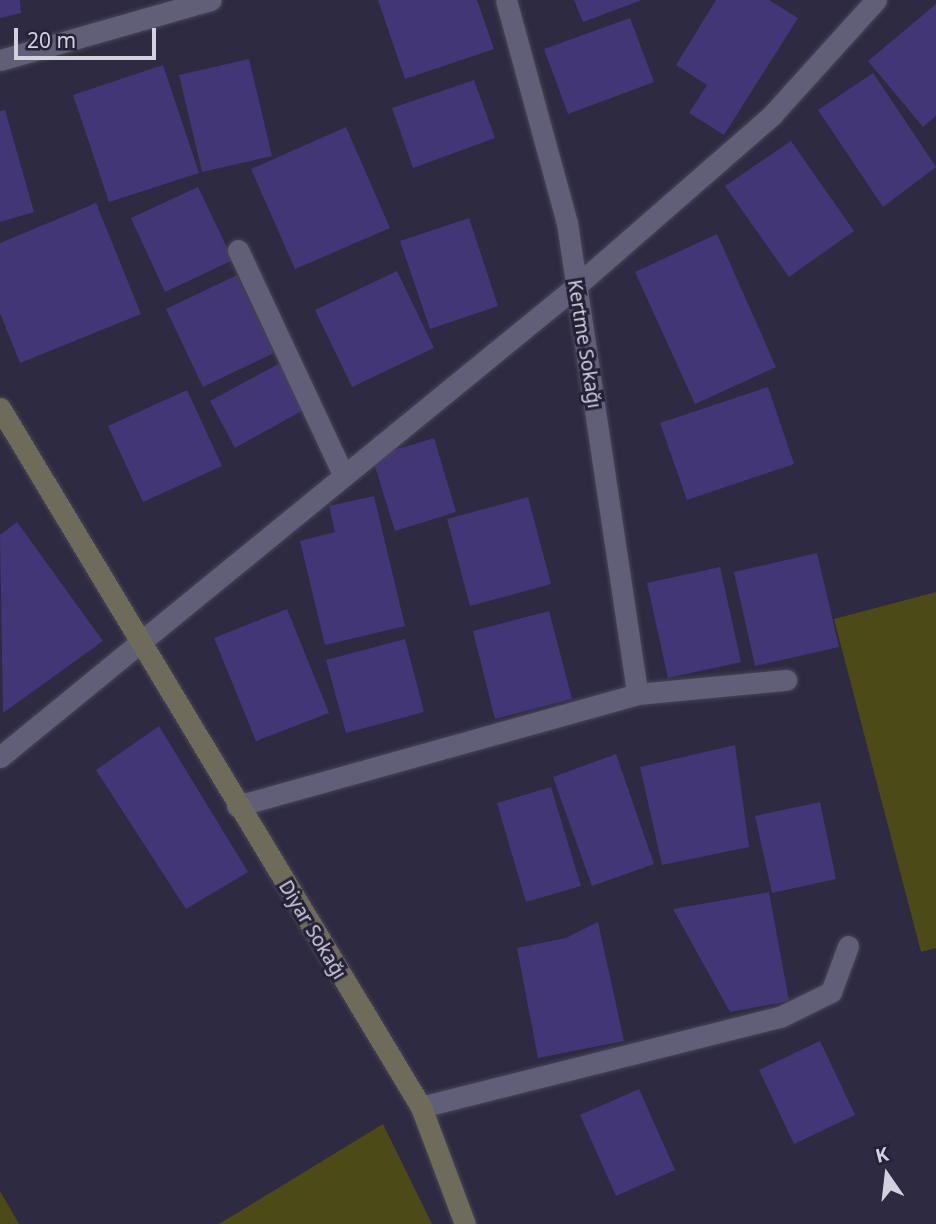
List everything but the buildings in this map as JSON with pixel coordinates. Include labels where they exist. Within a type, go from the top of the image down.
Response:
[{"type":"street","name":"Kertme Sokağı","points":[[506,0],[566,223],[638,694]]},
{"type":"street","points":[[0,757],[138,646],[342,472],[575,287],[772,115],[876,0]]},
{"type":"street","points":[[0,60],[206,1]]},
{"type":"street","points":[[238,250],[342,472]]},
{"type":"street","name":"Diyar Sokağı","points":[[0,408],[138,646],[421,1107],[465,1224]]},
{"type":"street","points":[[237,806],[638,694],[786,681]]},
{"type":"street","points":[[421,1107],[780,1017],[831,992],[848,946]]},
{"type":"shaded area","points":[[936,592],[936,948],[921,952],[834,619]]},
{"type":"shaded area","points":[[383,1124],[432,1224],[219,1224]]},
{"type":"shaded area","points":[[0,1191],[19,1224],[0,1224]]}]
